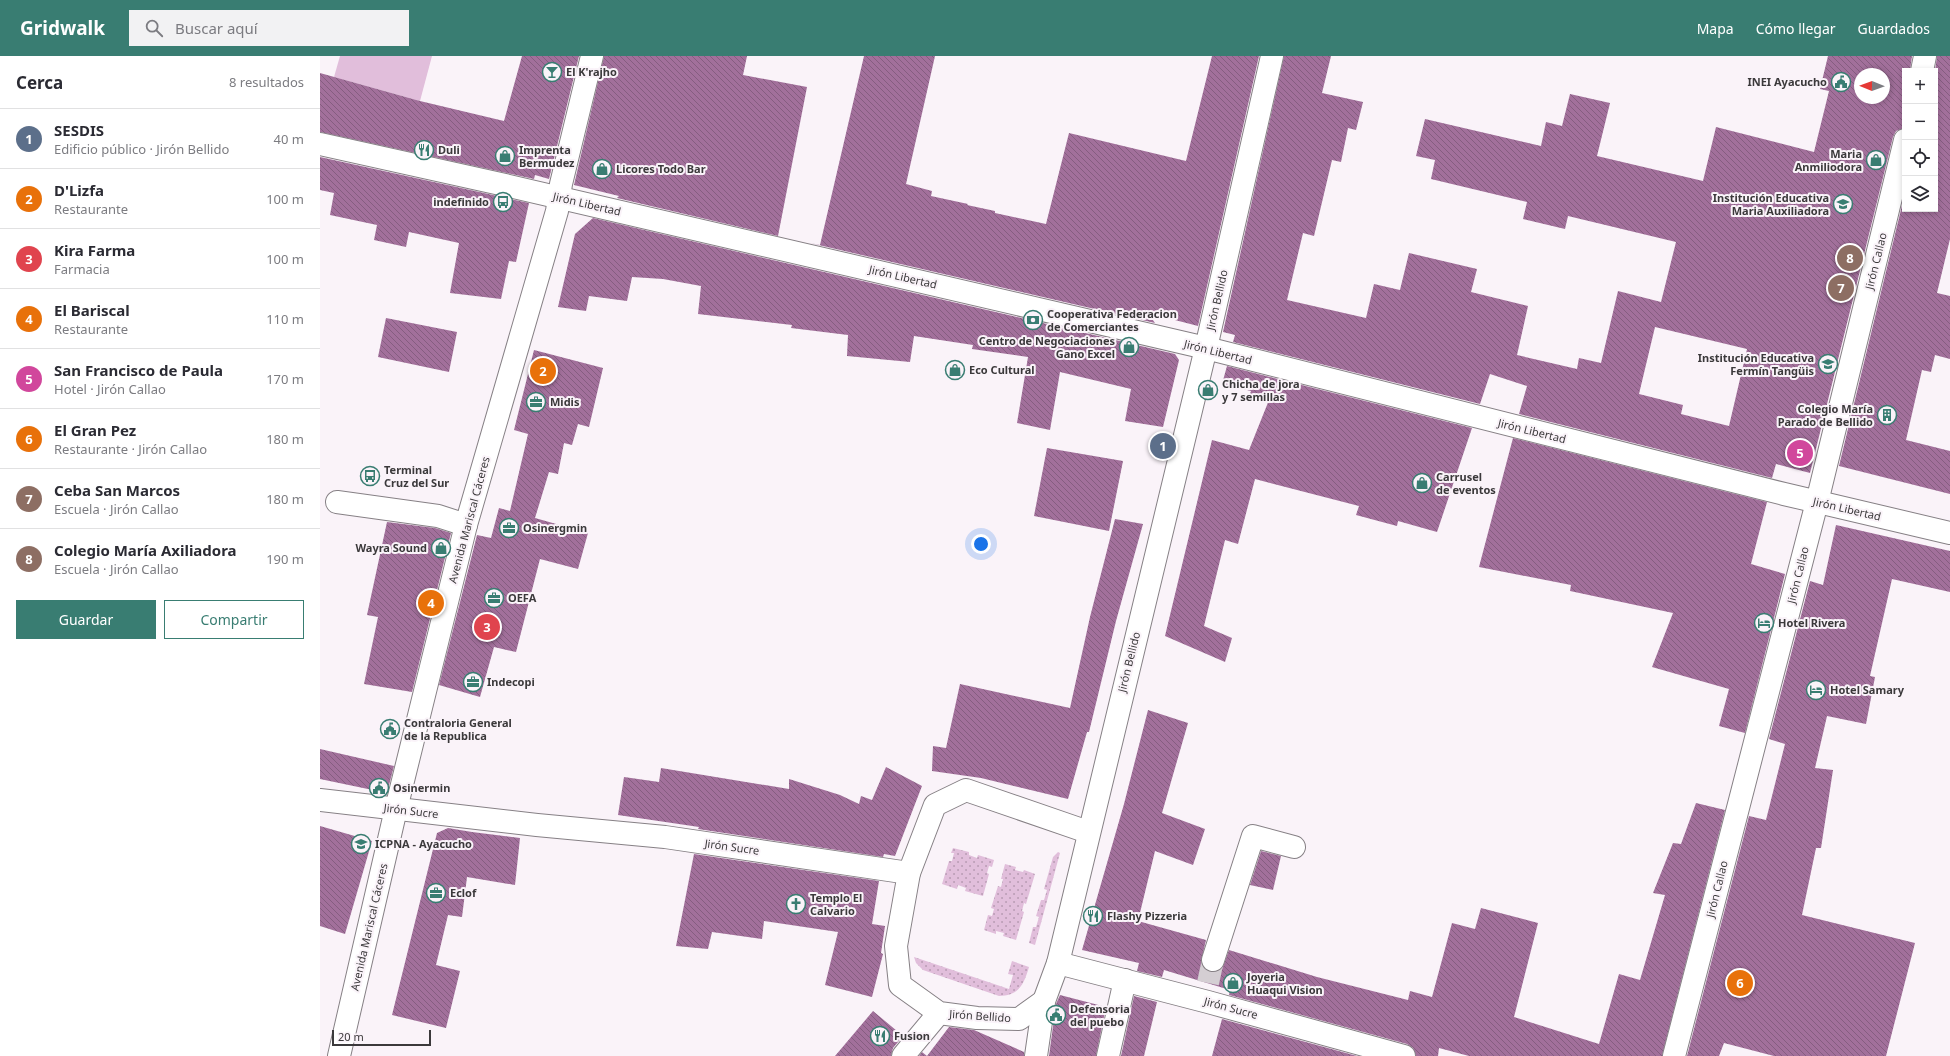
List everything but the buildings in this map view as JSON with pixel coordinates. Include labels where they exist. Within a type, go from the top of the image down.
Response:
[{"type":"street","name":"Avenida Mariscal Cáceres","points":[[339,1056],[396,809],[466,526],[557,211],[592,56]]},
{"type":"street","name":"Jirón Bellido","points":[[909,873],[896,946],[900,985],[938,1013],[977,1018],[1019,1019],[1044,1001],[1058,963],[1088,832],[1206,348],[1272,56]]},
{"type":"street","points":[[1923,68],[1925,56]]},
{"type":"street","name":"Jirón Libertad","points":[[320,144],[559,197],[1206,348],[1817,502],[1950,533]]},
{"type":"street","name":"Jirón Callao","points":[[1674,1056],[1817,502],[1902,152]]},
{"type":"street","points":[[337,502],[438,516],[466,526]]},
{"type":"street","points":[[909,873],[935,805],[966,790],[1088,832]]},
{"type":"street","name":"Jirón Sucre","points":[[320,800],[664,837],[909,873]]},
{"type":"street","points":[[1213,960],[1252,836],[1294,847]]},
{"type":"street","name":"Jirón Sucre","points":[[1058,963],[1125,980],[1208,992],[1404,1056]]},
{"type":"street","points":[[1108,1056],[1125,980]]},
{"type":"street","points":[[1036,1056],[1044,1001]]},
{"type":"street","points":[[903,1056],[938,1013]]},
{"type":"shaded area","points":[[340,56],[432,56],[420,101],[334,77]]},
{"type":"shaded area","points":[[953,848],[969,852],[969,855],[977,858],[978,855],[994,860],[992,867],[989,866],[987,873],[989,874],[983,896],[965,891],[966,888],[958,885],[957,889],[942,884],[949,861],[952,861],[954,853],[951,853]]},
{"type":"shaded area","points":[[1058,852],[1060,853],[1035,945],[1029,943],[1033,927],[1036,927],[1039,917],[1036,916],[1041,900],[1044,900],[1047,890],[1044,889],[1053,857]]},
{"type":"shaded area","points":[[1005,864],[1016,867],[1015,870],[1023,872],[1024,870],[1035,874],[1026,904],[1024,903],[1022,911],[1024,912],[1016,940],[1003,936],[1004,933],[996,931],[996,934],[984,930],[988,915],[992,916],[994,909],[991,908],[998,886],[1001,887],[1003,879],[1001,879]]},
{"type":"shaded area","points":[[914,957],[1009,989],[1013,975],[1008,974],[1012,961],[1029,967],[1020,988],[1011,994],[999,996],[923,970],[916,963]]},
{"type":"tunnel","points":[[1208,983],[1213,960]]},
{"type":"place","name":"El K'rajho","points":[[552,72]]},
{"type":"place","name":"INEI Ayacucho","points":[[1841,82]]},
{"type":"place","name":"Duli","points":[[424,150]]},
{"type":"place","name":"Imprenta Bermudez","points":[[505,156]]},
{"type":"place","name":"Maria Anmiliodora","points":[[1876,160]]},
{"type":"place","name":"Licores Todo Bar","points":[[602,169]]},
{"type":"place","name":"indefinido","points":[[503,202]]},
{"type":"place","name":"Institución Educativa Maria Auxiliadora","points":[[1843,204]]},
{"type":"place","name":"Colegio María Axiliadora","points":[[1850,258]]},
{"type":"place","name":"Ceba San Marcos","points":[[1841,288]]},
{"type":"place","name":"Cooperativa Federacion de Comerciantes","points":[[1033,320]]},
{"type":"place","name":"Centro de Negociaciones Gano Excel","points":[[1129,347]]},
{"type":"place","name":"Institución Educativa Fermín Tangüis","points":[[1828,364]]},
{"type":"place","name":"Eco Cultural","points":[[955,370]]},
{"type":"place","name":"D'Lizfa","points":[[543,371]]},
{"type":"place","name":"Chicha de jora y 7 semillas","points":[[1208,390]]},
{"type":"place","name":"Midis","points":[[536,402]]},
{"type":"place","name":"Colegio María Parado de Bellido","points":[[1887,415]]},
{"type":"place","name":"SESDIS","points":[[1163,446]]},
{"type":"place","name":"San Francisco de Paula","points":[[1800,453]]},
{"type":"place","name":"Terminal Cruz del Sur","points":[[370,476]]},
{"type":"place","name":"Carrusel de eventos","points":[[1422,483]]},
{"type":"place","name":"Osinergmin","points":[[509,528]]},
{"type":"place","name":"Wayra Sound","points":[[441,548]]},
{"type":"place","name":"OEFA","points":[[494,598]]},
{"type":"place","name":"El Bariscal","points":[[431,603]]},
{"type":"place","name":"Hotel Rivera","points":[[1764,623]]},
{"type":"place","name":"Kira Farma","points":[[487,627]]},
{"type":"place","name":"Indecopi","points":[[473,682]]},
{"type":"place","name":"Hotel Samary","points":[[1816,690]]},
{"type":"place","name":"Contraloria General de la Republica","points":[[390,729]]},
{"type":"place","name":"Osinermin","points":[[379,788]]},
{"type":"place","name":"ICPNA - Ayacucho","points":[[361,844]]},
{"type":"place","name":"Eclof","points":[[436,893]]},
{"type":"place","name":"Templo El Calvario","points":[[796,904]]},
{"type":"place","name":"Flashy Pizzeria","points":[[1093,916]]},
{"type":"place","name":"Joyeria Huaqui Vision","points":[[1233,983]]},
{"type":"place","name":"El Gran Pez","points":[[1740,983]]},
{"type":"place","name":"Defensoria del puebo","points":[[1056,1015]]},
{"type":"place","name":"Fusion","points":[[880,1036]]}]
